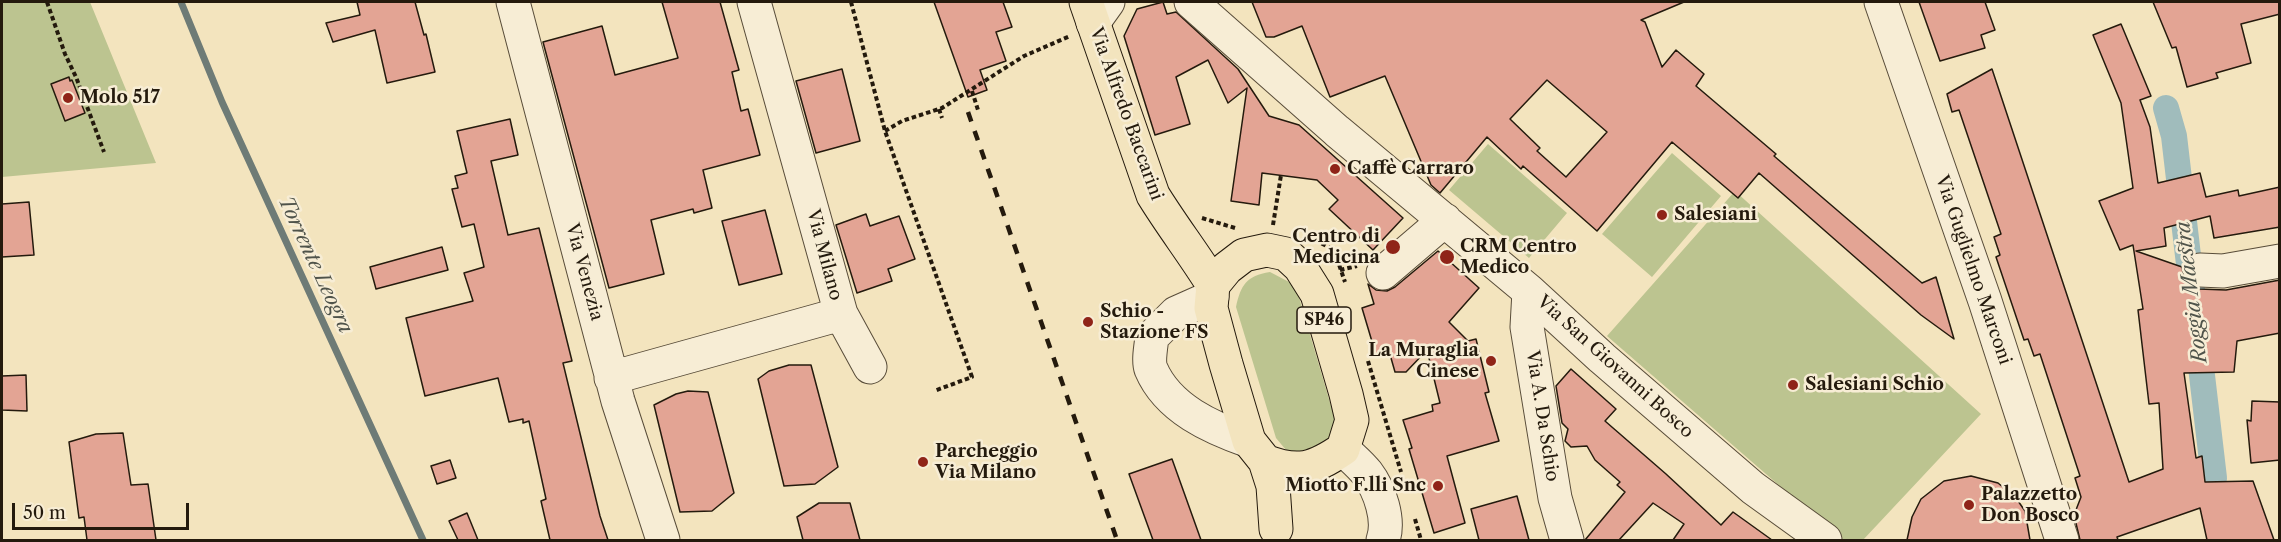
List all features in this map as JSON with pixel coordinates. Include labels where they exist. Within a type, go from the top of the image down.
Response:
[{"type":"main road","name":"Via Alfredo Baccarini","points":[[1091,15],[1153,195],[1171,224],[1195,255],[1213,291],[1211,308],[1226,364],[1257,451],[1273,486],[1274,535]]},
{"type":"main road","name":"SP46","points":[[1171,224],[1206,242],[1244,255],[1267,250],[1286,254],[1300,267],[1317,294],[1346,394],[1352,420],[1343,449]]},
{"type":"main road","points":[[1213,291],[1227,268],[1244,255]]},
{"type":"main road","points":[[1257,451],[1282,468],[1306,469],[1343,449]]},
{"type":"main road","name":"Via Alfredo Baccarini","points":[[1274,535],[1306,469]]},
{"type":"street","name":"Via Venezia","points":[[513,2],[611,378],[663,540]]},
{"type":"street","name":"Via Milano","points":[[611,378],[841,314],[754,2]]},
{"type":"street","name":"Via San Giovanni Bosco","points":[[1191,2],[1336,131],[1529,291],[1753,488],[1825,540]]},
{"type":"street","name":"Via Guglielmo Marconi","points":[[1881,2],[1985,301],[2062,540]]},
{"type":"street","points":[[1383,273],[1445,220]]},
{"type":"street","points":[[2200,270],[2223,271],[2280,261]]},
{"type":"street","points":[[1213,291],[1176,313],[1152,337],[1150,367],[1167,395],[1212,428],[1257,451]]},
{"type":"street","name":"Via A. Da Schio","points":[[1529,291],[1527,327],[1555,498],[1566,540]]},
{"type":"street","points":[[841,314],[870,367]]},
{"type":"street","points":[[1343,449],[1367,474],[1382,503],[1386,532],[1383,540]]},
{"type":"path","points":[[47,2],[64,54],[76,77],[104,152]]},
{"type":"path","points":[[851,2],[885,131],[972,376],[934,391]]},
{"type":"path","points":[[885,131],[902,121],[939,109],[972,91],[1091,15]]},
{"type":"path","points":[[972,91],[978,110]]},
{"type":"path","points":[[939,109],[942,118]]},
{"type":"path","points":[[1273,229],[1281,175]]},
{"type":"green space","points":[[2,2],[90,2],[156,163],[2,177]]},
{"type":"green space","points":[[1488,144],[1567,213],[1529,258],[1449,190]]},
{"type":"green space","name":"Salesiani","points":[[1672,153],[1721,196],[1652,277],[1602,234]]},
{"type":"green space","name":"Salesiani Schio","points":[[1735,191],[1981,414],[1863,540],[1842,540],[1607,336]]},
{"type":"green space","points":[[1270,272],[1291,283],[1298,294],[1334,416],[1330,438],[1301,455],[1286,450],[1276,438],[1236,307],[1246,283],[1255,276]]},
{"type":"building","points":[[357,2],[415,2],[435,72],[387,83],[375,30],[333,42],[326,23],[360,15]]},
{"type":"building","points":[[662,2],[720,2],[739,70],[732,72],[741,111],[748,109],[760,155],[703,170],[712,208],[694,213],[693,209],[651,220],[664,274],[609,288],[543,42],[602,26],[615,75],[678,58]]},
{"type":"building","points":[[934,2],[1003,2],[1012,27],[996,32],[1006,61],[980,70],[987,90],[968,97]]},
{"type":"building","points":[[1163,2],[1167,14],[1176,12],[1238,69],[1269,116],[1299,125],[1403,218],[1373,250],[1329,209],[1338,200],[1317,180],[1262,173],[1259,205],[1231,201],[1247,88],[1228,103],[1208,60],[1176,77],[1190,124],[1155,135],[1124,36],[1137,9]]},
{"type":"building","points":[[1252,2],[1684,2],[1641,20],[1645,22],[1662,67],[1676,50],[1704,74],[1696,86],[1776,154],[1774,156],[1922,283],[1936,277],[1954,339],[1921,315],[1759,173],[1738,198],[1672,142],[1597,231],[1523,166],[1521,169],[1487,137],[1440,193],[1431,185],[1385,76],[1330,97],[1302,26],[1274,37],[1266,37]],"holes":[[[1547,80],[1607,132],[1566,177],[1537,151],[1540,148],[1510,119]]]},
{"type":"building","points":[[1919,2],[1985,2],[1995,30],[1981,35],[1985,48],[1940,61]]},
{"type":"building","points":[[2153,2],[2280,2],[2280,14],[2241,24],[2251,63],[2216,73],[2218,78],[2187,87],[2176,47],[2172,48]]},
{"type":"building","points":[[2121,24],[2151,96],[2140,100],[2150,127],[2158,183],[2200,173],[2206,197],[2238,190],[2239,196],[2280,187],[2280,227],[2214,238],[2210,216],[2164,228],[2166,246],[2136,251],[2182,267],[2184,279],[2189,285],[2199,289],[2226,290],[2280,280],[2280,333],[2237,341],[2234,372],[2184,373],[2196,458],[2202,456],[2205,482],[2253,481],[2274,540],[2207,540],[2200,508],[2117,537],[2118,540],[2080,540],[2074,515],[2081,497],[2075,478],[2080,476],[2040,354],[2034,356],[2028,339],[2024,340],[1996,257],[2000,255],[1994,237],[2001,234],[1959,110],[1952,112],[1947,94],[1992,69],[2129,482],[2163,469],[2159,403],[2149,404],[2138,310],[2143,309],[2133,245],[2120,250],[2099,201],[2133,188],[2121,103],[2093,35]]},
{"type":"building","points":[[842,69],[860,141],[816,153],[796,81]]},
{"type":"building","name":"Molo 517","points":[[69,77],[85,113],[65,121],[51,84]]},
{"type":"building","points":[[510,119],[518,155],[491,161],[508,235],[539,228],[572,361],[563,363],[600,516],[608,540],[550,540],[541,501],[546,499],[529,421],[523,423],[523,419],[509,422],[498,378],[425,396],[406,318],[473,301],[464,273],[484,267],[474,224],[462,227],[452,189],[458,188],[455,176],[467,173],[457,131]]},
{"type":"building","points":[[29,202],[34,255],[2,257],[2,204]]},
{"type":"building","points":[[765,210],[782,274],[739,285],[722,221]]},
{"type":"building","points":[[866,214],[870,226],[899,216],[915,259],[888,269],[892,281],[857,293],[836,225]]},
{"type":"building","points":[[442,247],[448,270],[376,289],[370,267]]},
{"type":"building","points":[[1438,251],[1479,288],[1449,322],[1468,341],[1476,339],[1489,392],[1485,393],[1499,441],[1447,456],[1465,523],[1434,533],[1409,449],[1412,448],[1403,420],[1433,411],[1432,405],[1440,403],[1427,350],[1406,372],[1395,372],[1389,351],[1376,355],[1362,308],[1374,304],[1368,284],[1376,290],[1387,291]]},
{"type":"building","points":[[789,365],[811,365],[838,467],[815,484],[784,486],[758,379],[769,371]]},
{"type":"building","points":[[1571,369],[1616,409],[1605,421],[1721,525],[1733,512],[1772,540],[1673,540],[1684,524],[1653,503],[1619,540],[1585,540],[1625,492],[1617,485],[1620,482],[1595,460],[1587,446],[1571,447],[1565,441],[1568,429],[1562,423],[1556,386]]},
{"type":"building","points":[[26,375],[27,411],[2,410],[2,376]]},
{"type":"building","points":[[688,391],[708,392],[734,493],[712,511],[680,512],[654,405]]},
{"type":"building","points":[[2252,401],[2280,402],[2280,460],[2251,463],[2247,420],[2251,421]]},
{"type":"building","points":[[123,433],[131,485],[148,484],[156,540],[87,540],[84,517],[79,518],[69,442],[96,434]]},
{"type":"building","points":[[1172,459],[1201,540],[1153,540],[1129,474]]},
{"type":"building","points":[[450,460],[456,478],[437,484],[431,466]]},
{"type":"building","name":"Palazzetto Don Bosco","points":[[1971,476],[1998,483],[2016,498],[2025,511],[2030,540],[1907,540],[1912,517],[1921,499],[1944,481]]},
{"type":"building","points":[[1517,496],[1529,540],[1479,540],[1471,509]]},
{"type":"building","points":[[819,503],[850,503],[860,540],[803,540],[797,517]]},
{"type":"building","points":[[467,513],[478,540],[458,540],[449,521]]},
{"type":"waterway","name":"Torrente Leogra","points":[[181,2],[222,102],[423,540]]},
{"type":"waterway","name":"Roggia Maestra","points":[[2166,108],[2174,136],[2214,478]]},
{"type":"railway","points":[[968,112],[1117,540]]},
{"type":"place","name":"Molo 517","points":[[68,98]]},
{"type":"place","name":"Caffè Carraro","points":[[1335,169]]},
{"type":"place","name":"Salesiani","points":[[1662,215]]},
{"type":"place","name":"Centro di Medicina","points":[[1393,247]]},
{"type":"place","name":"CRM Centro Medico","points":[[1447,257]]},
{"type":"place","name":"Schio - Stazione FS","points":[[1088,322]]},
{"type":"place","name":"La Muraglia Cinese","points":[[1491,361]]},
{"type":"place","name":"Salesiani Schio","points":[[1793,385]]},
{"type":"place","name":"Parcheggio Via Milano","points":[[923,462]]},
{"type":"place","name":"Miotto F.lli Snc","points":[[1438,486]]},
{"type":"place","name":"Palazzetto Don Bosco","points":[[1969,505]]}]
